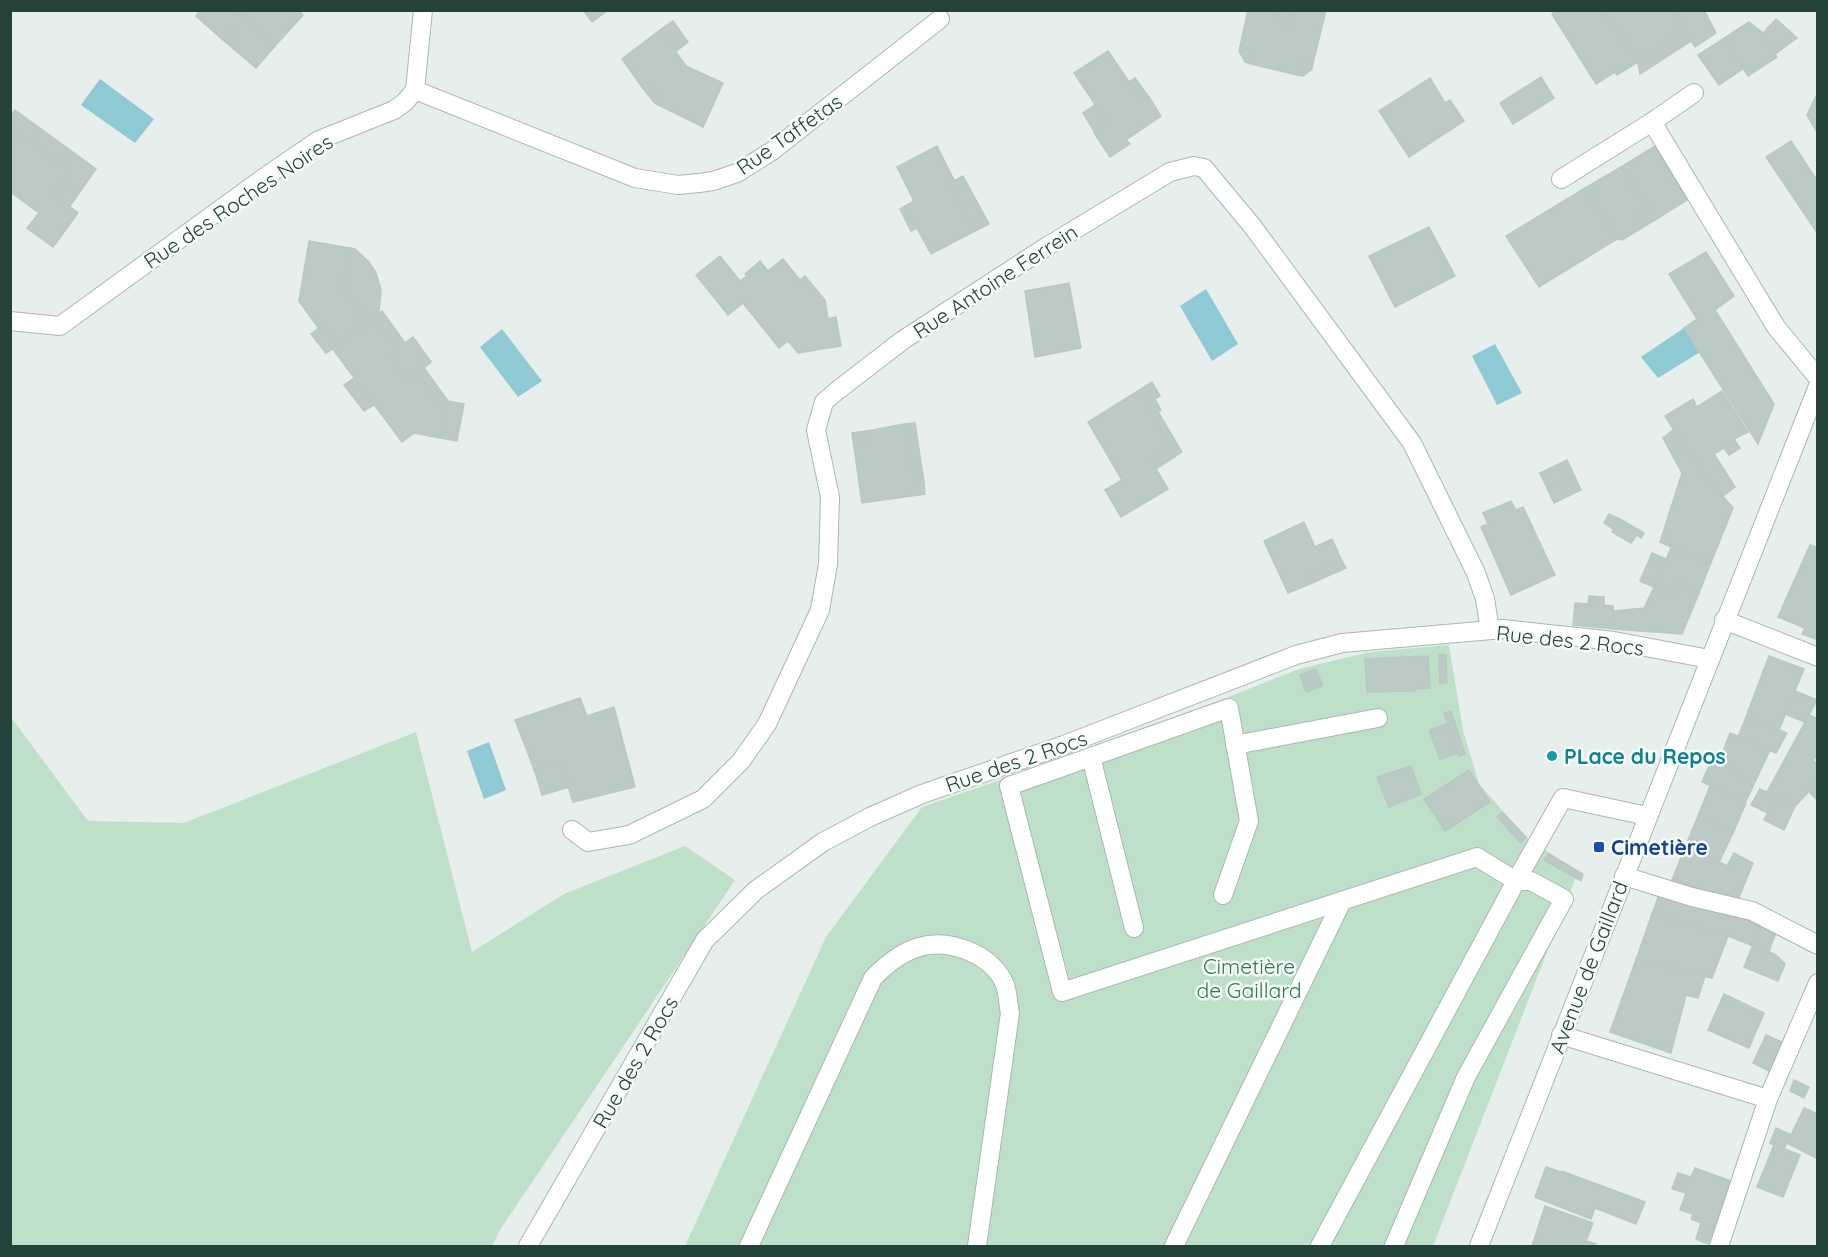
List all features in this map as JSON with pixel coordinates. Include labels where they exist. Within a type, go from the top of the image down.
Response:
[{"type":"street","points":[[415,90],[423,10]]},
{"type":"street","name":"Rue Taffetas","points":[[415,90],[635,178],[678,185],[699,183],[737,173],[772,151],[940,19]]},
{"type":"street","name":"Rue des Roches Noires","points":[[10,321],[60,326],[262,179],[320,140],[394,110],[415,90]]},
{"type":"street","points":[[1561,179],[1694,93]]},
{"type":"street","points":[[1652,122],[1776,327],[1818,378]]},
{"type":"street","name":"Rue Antoine Ferrein","points":[[573,830],[588,842],[629,835],[703,799],[741,761],[767,724],[820,610],[828,564],[830,497],[816,430],[824,402],[903,340],[1046,248],[1170,172],[1194,166],[1204,168],[1253,227],[1412,442],[1476,573],[1485,598],[1490,630]]},
{"type":"street","name":"Avenue de Gaillard","points":[[1479,1246],[1818,386]]},
{"type":"street","points":[[1724,620],[1818,657]]},
{"type":"street","name":"Rue des 2 Rocs","points":[[528,1246],[705,940],[756,890],[823,842],[870,817],[922,794],[1064,745],[1317,648],[1342,643],[1503,629],[1614,641],[1709,659]]},
{"type":"street","points":[[1223,895],[1249,821],[1229,708],[1009,786],[1062,992],[1477,857],[1516,881],[1532,881],[1564,899],[1467,1077],[1394,1246]]},
{"type":"street","points":[[1235,745],[1378,718]]},
{"type":"street","points":[[1091,757],[1134,928]]},
{"type":"street","points":[[1320,1246],[1563,798],[1647,816]]},
{"type":"street","points":[[1624,876],[1692,897],[1752,911],[1818,945]]},
{"type":"street","points":[[1174,1246],[1342,901]]},
{"type":"street","points":[[749,1246],[873,978],[888,963],[907,951],[934,943],[961,947],[986,958],[1005,984],[1010,1013],[976,1246]]},
{"type":"street","points":[[1719,1246],[1768,1099],[1818,983]]},
{"type":"street","points":[[1561,1035],[1768,1099]]},
{"type":"green space","name":"Cimetière de Gaillard","points":[[1449,645],[1463,730],[1479,784],[1526,837],[1578,872],[1433,1246],[685,1246],[826,937],[922,807],[1139,732],[1299,669],[1370,652]]},
{"type":"green space","points":[[10,716],[88,821],[184,823],[416,732],[472,952],[564,894],[685,846],[735,880],[500,1230],[492,1246],[11,1246]]},
{"type":"water","points":[[100,79],[154,119],[135,143],[81,105]]},
{"type":"water","points":[[1206,289],[1238,344],[1212,361],[1180,306]]},
{"type":"water","points":[[1684,328],[1700,352],[1658,378],[1641,357]]},
{"type":"water","points":[[502,329],[542,381],[518,397],[480,347]]},
{"type":"water","points":[[1495,344],[1522,393],[1497,405],[1472,356]]},
{"type":"water","points":[[489,742],[506,790],[484,799],[467,751]]},
{"type":"building","points":[[200,10],[235,10],[275,46],[256,68],[228,44],[237,34],[232,30],[223,40],[196,16]]},
{"type":"building","points":[[235,10],[298,10],[303,15],[275,46]]},
{"type":"building","points":[[583,10],[608,10],[592,22]]},
{"type":"building","points":[[1248,10],[1279,10],[1278,13],[1287,25],[1293,19],[1295,10],[1326,10],[1313,63],[1301,60],[1297,75],[1251,64],[1254,50],[1240,47]]},
{"type":"building","points":[[1279,10],[1295,10],[1293,19],[1287,25],[1278,13]]},
{"type":"building","points":[[1558,10],[1604,10],[1638,62],[1617,75],[1615,72],[1596,84],[1552,14]]},
{"type":"building","points":[[1609,10],[1671,10],[1685,32],[1638,62],[1605,13]]},
{"type":"building","points":[[1671,10],[1704,10],[1716,33],[1695,47]]},
{"type":"building","points":[[1776,19],[1797,38],[1775,54],[1763,33]]},
{"type":"building","points":[[673,21],[688,42],[675,52],[660,30]]},
{"type":"building","points":[[1749,22],[1763,33],[1777,57],[1748,76],[1723,39]]},
{"type":"building","points":[[232,30],[237,34],[228,44],[223,40]]},
{"type":"building","points":[[660,30],[686,66],[723,83],[703,127],[656,104],[653,101],[657,93],[648,82],[639,83],[622,59]]},
{"type":"building","points":[[1685,32],[1691,41],[1640,74],[1638,62]]},
{"type":"building","points":[[1723,39],[1744,68],[1719,85],[1698,55]]},
{"type":"building","points":[[1240,47],[1254,50],[1251,64],[1245,62],[1239,51]]},
{"type":"building","points":[[1108,51],[1142,101],[1149,97],[1161,116],[1126,140],[1130,144],[1110,157],[1094,133],[1108,124],[1074,73]]},
{"type":"building","points":[[1301,60],[1313,63],[1312,69],[1303,76],[1297,75]]},
{"type":"building","points":[[1541,77],[1554,98],[1513,124],[1500,103]]},
{"type":"building","points":[[1135,78],[1149,97],[1142,101],[1129,82]]},
{"type":"building","points":[[1430,78],[1445,103],[1450,100],[1464,121],[1409,157],[1379,111]]},
{"type":"building","points":[[648,82],[657,93],[653,101],[639,83]]},
{"type":"building","points":[[1818,92],[1818,134],[1807,115]]},
{"type":"building","points":[[1095,105],[1108,124],[1095,133],[1083,113]]},
{"type":"building","points":[[15,110],[96,169],[70,206],[54,194],[68,179],[66,177],[70,171],[10,127],[10,116]]},
{"type":"building","points":[[10,127],[70,171],[66,177],[68,179],[54,194],[78,213],[53,247],[27,228],[39,213],[12,193],[10,196]]},
{"type":"building","points":[[1791,141],[1818,182],[1818,234],[1766,157]]},
{"type":"building","points":[[937,146],[954,180],[950,183],[975,231],[931,254],[905,206],[914,201],[897,167]]},
{"type":"building","points":[[1655,146],[1687,200],[1655,220],[1621,167]]},
{"type":"building","points":[[1621,167],[1649,211],[1634,220],[1640,229],[1622,240],[1617,239],[1585,188]]},
{"type":"building","points":[[963,176],[989,224],[975,231],[950,183]]},
{"type":"building","points":[[1585,188],[1617,239],[1539,287],[1506,236]]},
{"type":"building","points":[[905,206],[917,228],[911,231],[900,209]]},
{"type":"building","points":[[1649,211],[1655,220],[1640,229],[1634,220]]},
{"type":"building","points":[[1429,227],[1455,276],[1395,307],[1369,256]]},
{"type":"building","points":[[309,241],[350,248],[343,289],[367,322],[334,348],[332,345],[335,343],[323,328],[320,330],[299,301]]},
{"type":"building","points":[[350,248],[355,249],[369,262],[376,273],[381,289],[379,313],[367,322],[343,289]]},
{"type":"building","points":[[1706,252],[1734,296],[1715,310],[1774,404],[1758,444],[1684,328],[1697,319],[1669,274]]},
{"type":"building","points":[[720,256],[740,281],[760,261],[768,271],[783,259],[800,280],[805,276],[825,300],[828,319],[836,317],[841,346],[798,353],[788,341],[779,348],[743,303],[728,315],[696,275]]},
{"type":"building","points":[[1069,283],[1081,348],[1035,357],[1025,291]]},
{"type":"building","points":[[382,311],[405,343],[413,337],[431,362],[424,368],[448,401],[464,404],[457,441],[440,438],[446,410],[417,373],[408,380],[389,355],[399,348],[375,317]]},
{"type":"building","points":[[375,317],[399,348],[389,355],[408,380],[417,373],[446,410],[440,438],[414,433],[402,442],[332,348]]},
{"type":"building","points":[[319,328],[320,330],[323,328],[335,343],[332,345],[334,348],[326,353],[311,334]]},
{"type":"building","points":[[354,378],[375,404],[364,411],[344,385]]},
{"type":"building","points":[[1152,382],[1160,396],[1155,399],[1161,410],[1158,412],[1182,452],[1156,469],[1152,462],[1171,449],[1149,409],[1152,406],[1141,389]]},
{"type":"building","points":[[1141,389],[1152,406],[1149,409],[1171,449],[1152,462],[1168,489],[1121,517],[1105,490],[1122,480],[1088,422]]},
{"type":"building","points":[[1722,391],[1748,432],[1734,439],[1740,448],[1729,455],[1724,448],[1714,454],[1735,487],[1723,496],[1692,459],[1665,416],[1693,399],[1697,407]]},
{"type":"building","points":[[915,423],[924,482],[915,484],[905,424]]},
{"type":"building","points":[[905,424],[915,484],[924,482],[925,494],[862,503],[854,447],[870,445],[867,431]]},
{"type":"building","points":[[1673,430],[1707,478],[1733,508],[1710,565],[1660,542],[1682,473],[1663,438]]},
{"type":"building","points":[[867,431],[870,445],[854,447],[852,433]]},
{"type":"building","points":[[1567,460],[1574,475],[1547,488],[1540,473]]},
{"type":"building","points":[[1574,475],[1581,490],[1554,503],[1547,488]]},
{"type":"building","points":[[1511,501],[1516,510],[1523,507],[1555,575],[1511,595],[1481,527],[1488,524],[1483,513]]},
{"type":"building","points":[[1609,514],[1620,519],[1613,529],[1604,523]]},
{"type":"building","points":[[1620,519],[1644,533],[1641,538],[1637,535],[1631,543],[1612,532]]},
{"type":"building","points":[[1304,522],[1315,547],[1332,539],[1342,561],[1307,578],[1310,584],[1288,593],[1264,541]]},
{"type":"building","points":[[1810,545],[1818,548],[1818,640],[1802,634],[1805,628],[1778,617]]},
{"type":"building","points":[[1671,548],[1710,565],[1699,593],[1680,584],[1674,596],[1654,587]]},
{"type":"building","points":[[1652,553],[1666,559],[1654,587],[1640,581]]},
{"type":"building","points":[[1342,561],[1346,568],[1310,584],[1307,578]]},
{"type":"building","points":[[1680,584],[1699,593],[1682,634],[1614,629],[1614,611],[1644,608],[1654,587],[1674,596]]},
{"type":"building","points":[[1589,596],[1604,597],[1604,605],[1588,604]]},
{"type":"building","points":[[1575,603],[1613,606],[1614,629],[1573,625]]},
{"type":"building","points":[[1439,655],[1446,655],[1447,683],[1440,684]]},
{"type":"building","points":[[1428,656],[1430,688],[1415,689],[1415,691],[1367,692],[1365,659]]},
{"type":"building","points":[[1769,656],[1804,669],[1779,730],[1746,717]]},
{"type":"building","points":[[1316,669],[1323,686],[1306,692],[1300,675]]},
{"type":"building","points":[[1795,691],[1817,700],[1805,722],[1785,714]]},
{"type":"building","points":[[580,698],[587,716],[614,707],[635,787],[573,802],[560,761],[534,769],[515,720]]},
{"type":"building","points":[[1451,711],[1465,754],[1459,756],[1444,713]]},
{"type":"building","points":[[1809,715],[1818,719],[1818,756],[1813,760],[1818,765],[1818,782],[1795,806],[1767,792]]},
{"type":"building","points":[[1746,717],[1787,733],[1776,753],[1738,737]]},
{"type":"building","points":[[1447,724],[1457,753],[1440,759],[1429,730]]},
{"type":"building","points":[[1730,733],[1770,750],[1753,786],[1739,779],[1741,774],[1719,762]]},
{"type":"building","points":[[1712,759],[1741,774],[1739,779],[1753,786],[1745,803],[1702,782]]},
{"type":"building","points":[[560,761],[569,787],[542,795],[534,769]]},
{"type":"building","points":[[1411,766],[1421,794],[1389,807],[1377,777]]},
{"type":"building","points":[[1469,770],[1490,802],[1445,831],[1424,799]]},
{"type":"building","points":[[1818,782],[1818,801],[1810,793]]},
{"type":"building","points":[[1710,786],[1746,803],[1733,833],[1698,816]]},
{"type":"building","points":[[1760,789],[1776,796],[1768,813],[1751,805]]},
{"type":"building","points":[[1776,796],[1795,806],[1784,830],[1764,820]]},
{"type":"building","points":[[1502,812],[1526,837],[1521,843],[1497,817]]},
{"type":"building","points":[[1698,816],[1733,833],[1719,862],[1686,845]]},
{"type":"building","points":[[1686,845],[1727,866],[1734,853],[1753,863],[1738,900],[1716,897],[1672,880]]},
{"type":"building","points":[[1549,854],[1583,874],[1581,881],[1544,860]]},
{"type":"building","points":[[1659,895],[1760,923],[1751,945],[1652,914]]},
{"type":"building","points":[[1652,914],[1728,936],[1712,978],[1636,960]]},
{"type":"building","points":[[1760,923],[1777,929],[1769,952],[1751,945]]},
{"type":"building","points":[[1753,945],[1776,955],[1785,964],[1778,981],[1744,967]]},
{"type":"building","points":[[1636,960],[1705,976],[1698,998],[1686,995],[1671,1053],[1610,1032]]},
{"type":"building","points":[[1724,994],[1764,1013],[1749,1048],[1708,1030]]},
{"type":"building","points":[[1766,1035],[1784,1043],[1771,1072],[1753,1063]]},
{"type":"building","points":[[1794,1080],[1809,1087],[1804,1098],[1790,1091]]},
{"type":"building","points":[[1804,1108],[1818,1114],[1818,1159],[1787,1143],[1784,1149],[1770,1143],[1776,1128],[1791,1135]]},
{"type":"building","points":[[1774,1145],[1800,1155],[1783,1197],[1757,1187]]},
{"type":"building","points":[[1546,1167],[1645,1202],[1636,1224],[1595,1208],[1591,1219],[1535,1197]]},
{"type":"building","points":[[1695,1168],[1731,1181],[1708,1244],[1696,1239],[1701,1223],[1691,1219],[1693,1214],[1680,1210],[1686,1193],[1672,1189],[1678,1173],[1691,1177]]},
{"type":"building","points":[[1545,1206],[1593,1223],[1586,1241],[1596,1244],[1595,1246],[1532,1246]]},
{"type":"place","name":"PLace du Repos","points":[[1552,756]]},
{"type":"place","name":"Cimetière","points":[[1599,847]]}]
